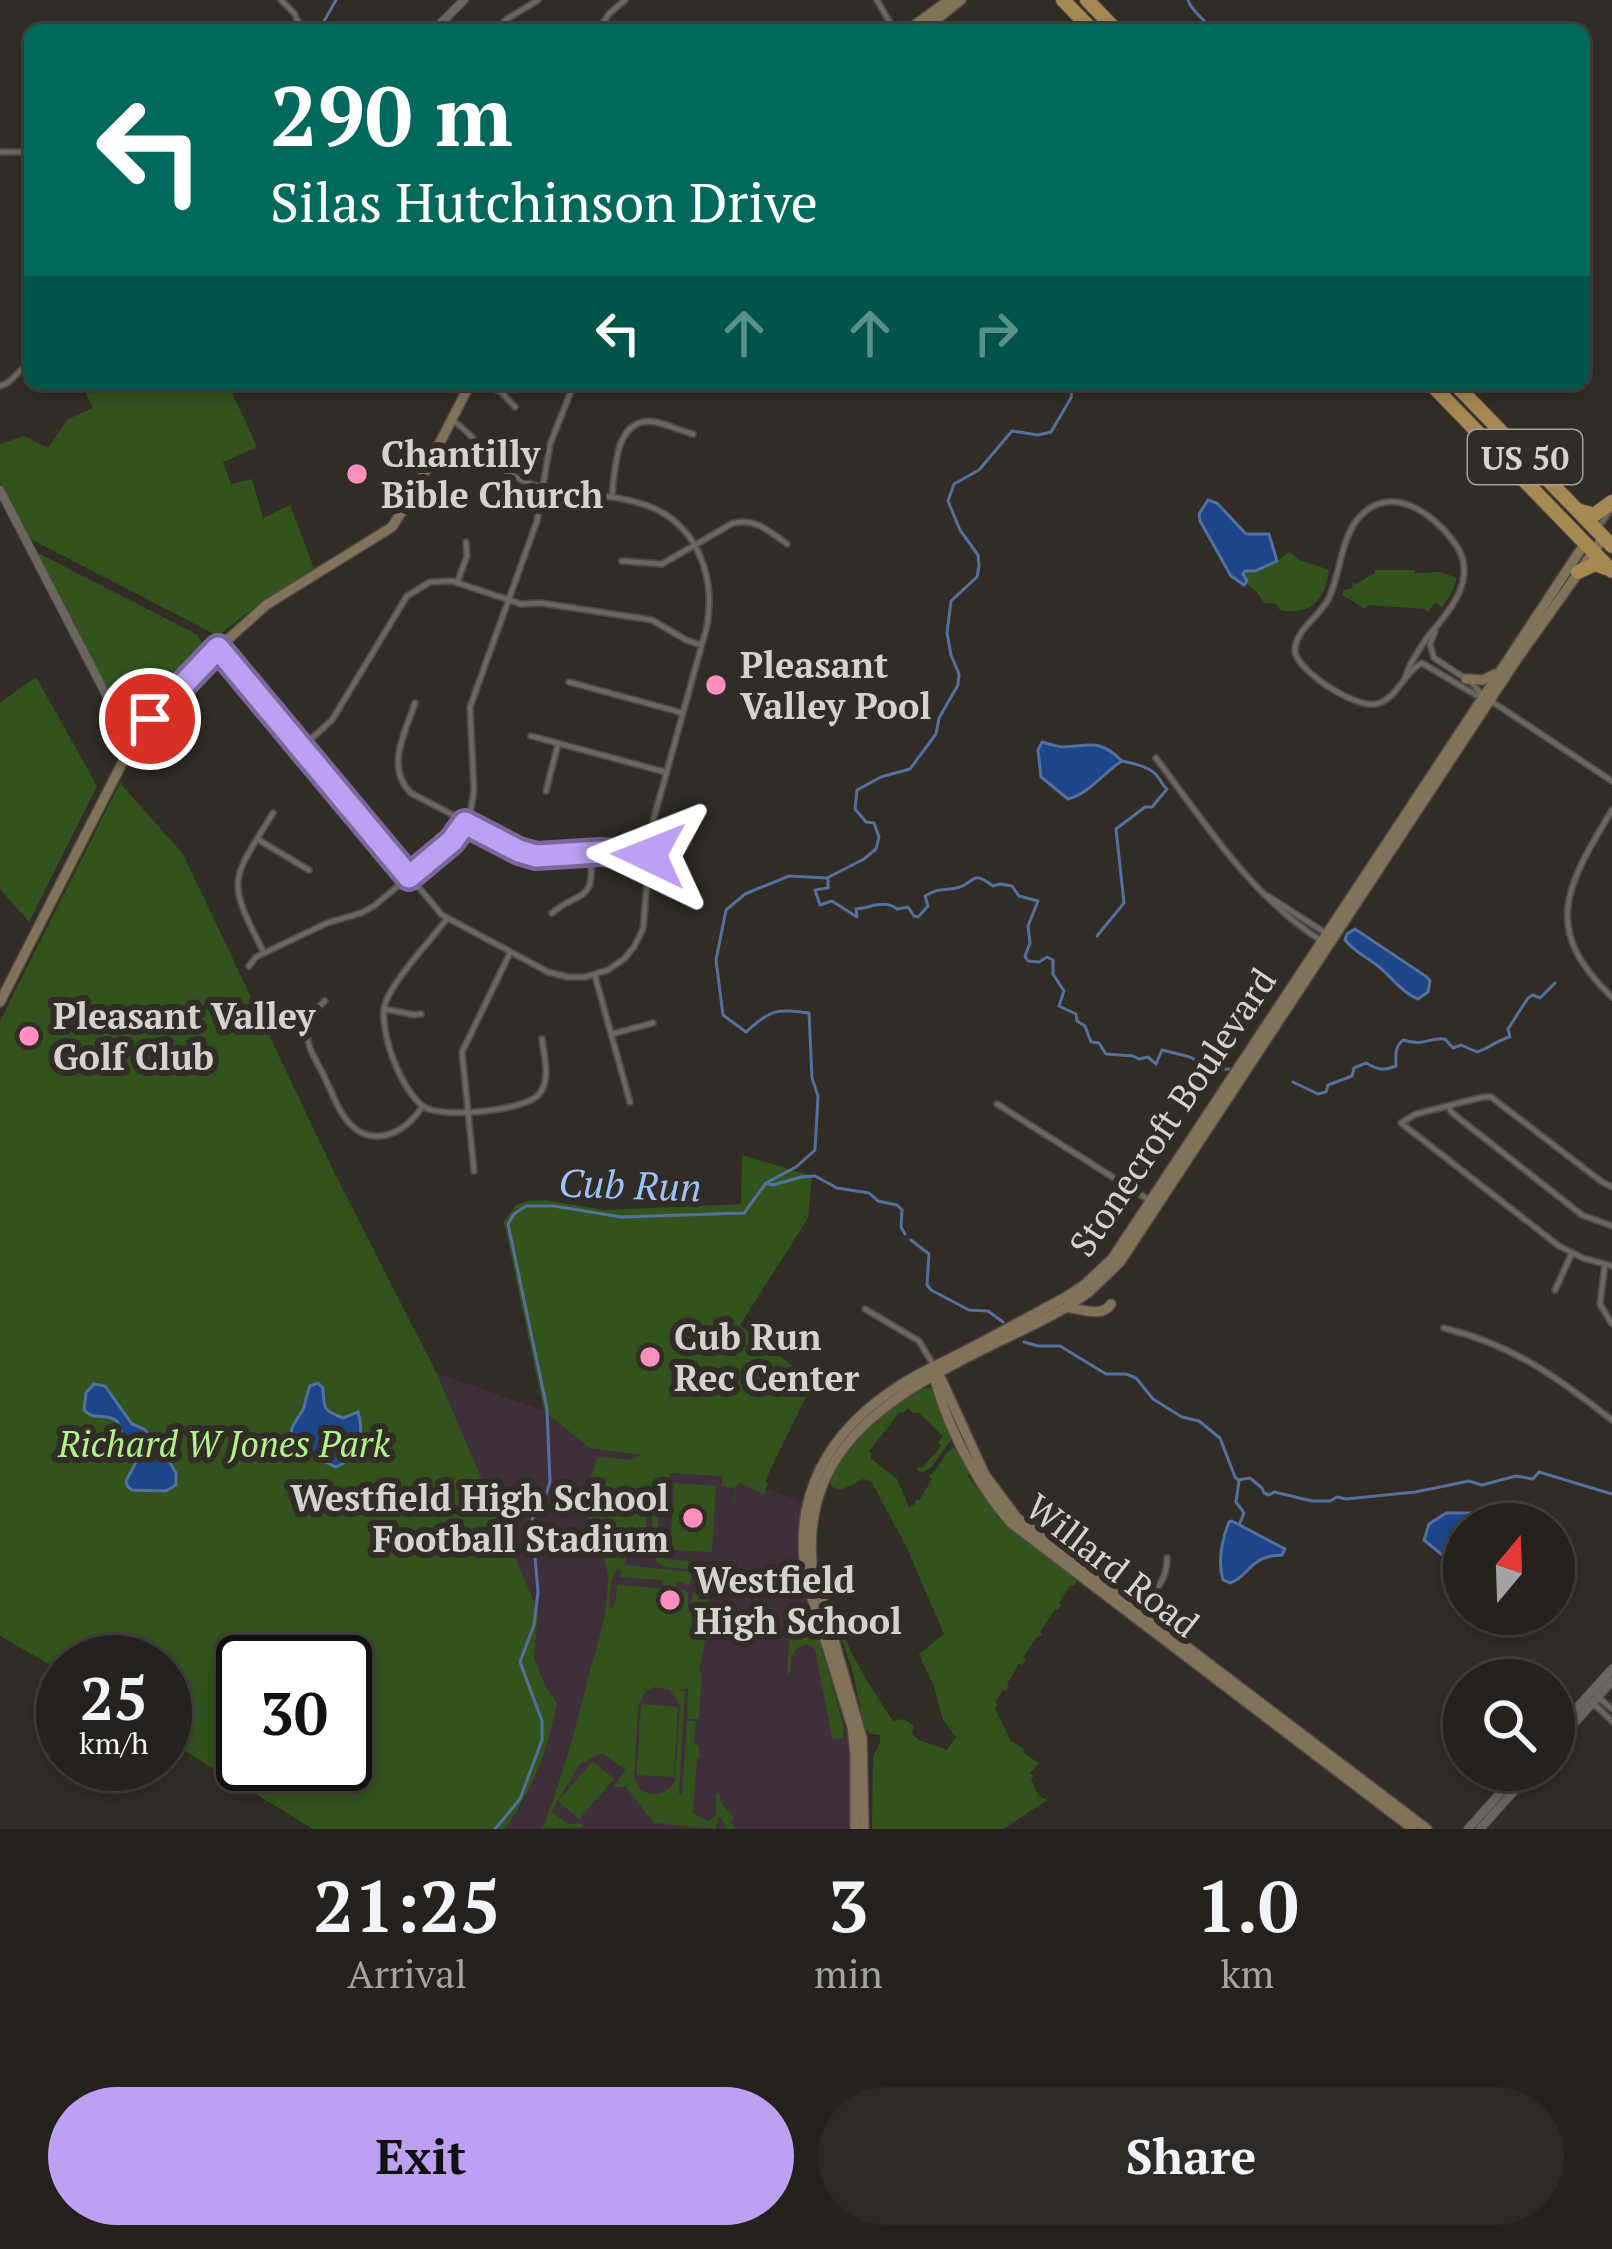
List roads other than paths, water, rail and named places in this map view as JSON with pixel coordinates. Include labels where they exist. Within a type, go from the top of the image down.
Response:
[{"type":"highway","points":[[1063,0],[1086,24]]},
{"type":"highway","points":[[1088,0],[1110,24]]},
{"type":"highway","name":"US 50","points":[[1437,390],[1611,570]]},
{"type":"highway","name":"US 50","points":[[1461,390],[1605,535]]},
{"type":"highway","points":[[1578,510],[1592,516],[1612,506]]},
{"type":"highway","points":[[1578,572],[1595,565],[1611,570]]},
{"type":"main road","points":[[916,24],[949,0]]},
{"type":"main road","points":[[931,24],[961,0]]},
{"type":"main road","points":[[0,1002],[132,741],[218,648],[277,597],[392,527],[467,390]]},
{"type":"main road","name":"Stonecroft Boulevard","points":[[1487,698],[1499,671],[1589,547],[1605,535]]},
{"type":"main road","name":"Stonecroft Boulevard","points":[[936,1372],[1067,1306],[1107,1276],[1126,1254],[1327,939],[1487,698],[1578,572],[1589,547]]},
{"type":"main road","points":[[1466,679],[1483,680],[1499,671]]},
{"type":"main road","name":"Stonecroft Boulevard","points":[[859,1829],[862,1738],[813,1571],[810,1539],[826,1475],[852,1436],[893,1400],[1084,1285],[1112,1259],[1255,1057],[1327,939]]},
{"type":"main road","points":[[1067,1306],[1100,1312],[1111,1304]]},
{"type":"main road","name":"Willard Road","points":[[936,1372],[962,1449],[998,1508],[1023,1534],[1427,1829]]},
{"type":"main road","name":"Willard Road","points":[[1137,1615],[1413,1829]]},
{"type":"street","points":[[440,24],[464,0]]},
{"type":"street","points":[[502,24],[538,0]]},
{"type":"street","points":[[602,24],[625,0]]},
{"type":"street","points":[[0,386],[24,367]]},
{"type":"street","points":[[496,390],[515,407]]},
{"type":"street","points":[[249,966],[253,959],[327,922],[368,910],[452,841],[465,823],[474,798],[470,707],[536,521],[550,444],[572,390]]},
{"type":"street","points":[[218,648],[446,920],[558,975],[595,976],[623,959],[640,934],[646,911],[652,825],[701,645],[710,601],[707,574],[695,546],[654,507],[520,479],[502,468],[452,419]]},
{"type":"street","points":[[612,496],[619,444],[630,428],[652,422],[693,434]]},
{"type":"street","points":[[0,490],[132,741]]},
{"type":"street","points":[[1487,698],[1426,664],[1413,667],[1384,701],[1362,704],[1298,662],[1298,637],[1326,605],[1354,526],[1369,509],[1386,502],[1412,504],[1456,546],[1463,561],[1462,586],[1430,644],[1434,658],[1612,781]]},
{"type":"street","name":"Stonecroft Boulevard","points":[[1605,535],[1612,506]]},
{"type":"street","points":[[622,561],[662,564],[744,521],[761,525],[787,544]]},
{"type":"street","points":[[457,583],[466,542]]},
{"type":"street","points":[[301,748],[329,724],[407,596],[430,582],[457,583],[520,604],[542,603],[652,620],[701,645]]},
{"type":"street","points":[[1405,678],[1436,631]]},
{"type":"street","points":[[569,682],[683,712]]},
{"type":"street","points":[[415,703],[398,760],[401,782],[411,794],[527,854],[649,855]]},
{"type":"street","points":[[532,736],[667,772]]},
{"type":"street","points":[[546,791],[559,743]]},
{"type":"street","points":[[1156,758],[1258,890],[1284,915],[1327,939]]},
{"type":"street","points":[[1612,811],[1576,871],[1568,908],[1576,952],[1612,997]]},
{"type":"street","points":[[265,953],[236,886],[241,865],[273,813]]},
{"type":"street","points":[[257,839],[309,870]]},
{"type":"street","points":[[552,913],[588,889],[590,853]]},
{"type":"street","points":[[446,920],[389,994],[383,1009],[384,1031],[408,1090],[422,1107],[441,1113],[522,1105],[538,1095],[546,1077],[542,1039]]},
{"type":"street","points":[[474,1171],[463,1047],[510,952]]},
{"type":"street","points":[[595,976],[630,1102]]},
{"type":"street","points":[[325,1001],[309,1020],[308,1038],[349,1123],[367,1134],[391,1134],[407,1126],[422,1107]]},
{"type":"street","points":[[383,1009],[421,1013]]},
{"type":"street","points":[[611,1034],[653,1022]]},
{"type":"street","points":[[1612,1186],[1494,1099],[1484,1097],[1416,1114],[1401,1123],[1572,1253],[1609,1265],[1600,1304],[1612,1324]]},
{"type":"street","points":[[997,1104],[1155,1204]]},
{"type":"street","points":[[1448,1106],[1582,1215],[1612,1226]]},
{"type":"street","points":[[1555,1290],[1572,1253]]},
{"type":"street","points":[[866,1309],[917,1340],[936,1372]]},
{"type":"street","points":[[1444,1328],[1483,1338],[1523,1356],[1612,1420]]},
{"type":"street","points":[[1137,1615],[1163,1579],[1167,1558]]},
{"type":"street","points":[[1575,1721],[1612,1669]]},
{"type":"street","points":[[1575,1715],[1612,1681]]},
{"type":"street","points":[[1594,1698],[1612,1708]]},
{"type":"street","points":[[1594,1698],[1612,1721]]},
{"type":"street","points":[[1468,1829],[1502,1791]]},
{"type":"street","points":[[1480,1829],[1514,1791]]},
{"type":"water","points":[[1208,500],[1217,503],[1246,534],[1269,534],[1277,561],[1245,571],[1244,585],[1231,576],[1200,521]]},
{"type":"water","points":[[1042,742],[1100,746],[1122,761],[1068,799],[1041,777],[1038,750]]},
{"type":"water","points":[[1355,929],[1427,977],[1428,992],[1418,999],[1412,996],[1353,948],[1345,940]]},
{"type":"water","points":[[318,1383],[328,1410],[343,1418],[358,1412],[360,1420],[354,1451],[336,1467],[313,1456],[301,1458],[292,1438],[310,1386]]},
{"type":"water","points":[[94,1384],[105,1386],[132,1424],[144,1429],[163,1451],[176,1473],[176,1485],[166,1491],[128,1487],[138,1450],[117,1421],[84,1410],[86,1393]]},
{"type":"water","points":[[1443,1515],[1443,1556],[1424,1540],[1429,1524]]},
{"type":"water","points":[[1232,1521],[1285,1549],[1282,1555],[1260,1560],[1230,1583],[1223,1580],[1220,1558]]},
{"type":"waterway","points":[[322,24],[336,0]]},
{"type":"waterway","name":"Cub Run","points":[[1188,0],[1206,24]]},
{"type":"waterway","name":"Cub Run","points":[[495,1829],[520,1799],[542,1740],[542,1721],[520,1662],[534,1625],[538,1592],[532,1522],[550,1482],[547,1409],[508,1224],[526,1206],[621,1217],[744,1213],[766,1183],[815,1150],[818,1096],[812,1078],[809,1013],[774,1012],[746,1032],[723,1015],[716,960],[726,910],[745,894],[789,876],[827,878],[876,849],[879,837],[874,823],[866,822],[855,809],[857,790],[910,769],[936,734],[939,718],[958,685],[947,633],[951,601],[977,577],[979,566],[978,555],[948,501],[954,484],[979,470],[1012,431],[1051,432],[1072,390]]},
{"type":"waterway","points":[[1097,936],[1124,903],[1116,829],[1145,807],[1152,807],[1167,789],[1151,770],[1122,761]]},
{"type":"waterway","points":[[828,880],[828,888],[815,890],[820,905],[832,901],[857,917],[856,909],[882,904],[908,907],[918,917],[928,906],[925,896],[976,878],[993,886],[1012,886],[1019,896],[1038,901],[1028,926],[1030,943],[1025,956],[1028,961],[1053,960],[1053,974],[1064,991],[1059,1006],[1076,1014],[1091,1042],[1099,1043],[1106,1054],[1148,1057],[1156,1064],[1162,1050],[1211,1069],[1229,1069]]},
{"type":"waterway","points":[[1293,1082],[1318,1094],[1366,1063],[1381,1069],[1396,1066],[1403,1040],[1445,1039],[1453,1048],[1461,1045],[1477,1052],[1510,1037],[1508,1029],[1528,998],[1540,998],[1555,983]]},
{"type":"waterway","points":[[766,1183],[815,1176],[837,1188],[869,1193],[902,1210],[905,1234]]},
{"type":"waterway","points":[[911,1240],[929,1254],[927,1285],[931,1290],[969,1310],[988,1311],[1003,1322]]},
{"type":"waterway","points":[[1024,1342],[1060,1346],[1106,1374],[1136,1378],[1153,1399],[1182,1417],[1199,1421],[1220,1438],[1235,1477],[1250,1478],[1269,1495],[1330,1501],[1469,1481],[1482,1485],[1516,1476],[1533,1479],[1539,1472],[1612,1494]]},
{"type":"waterway","points":[[1239,1481],[1236,1502],[1244,1513],[1240,1523]]},
{"type":"place","name":"Chantilly Bible Church","points":[[357,474]]},
{"type":"place","name":"Pleasant Valley Pool","points":[[716,685]]},
{"type":"place","name":"Pleasant Valley Golf Club","points":[[29,1036]]},
{"type":"place","name":"Cub Run Rec Center","points":[[650,1357]]},
{"type":"place","name":"Westfield High School Football Stadium","points":[[693,1518]]},
{"type":"place","name":"Westfield High School","points":[[670,1600]]},
{"type":"park label","name":"Richard W Jones Park","points":[[224,1443]]}]
